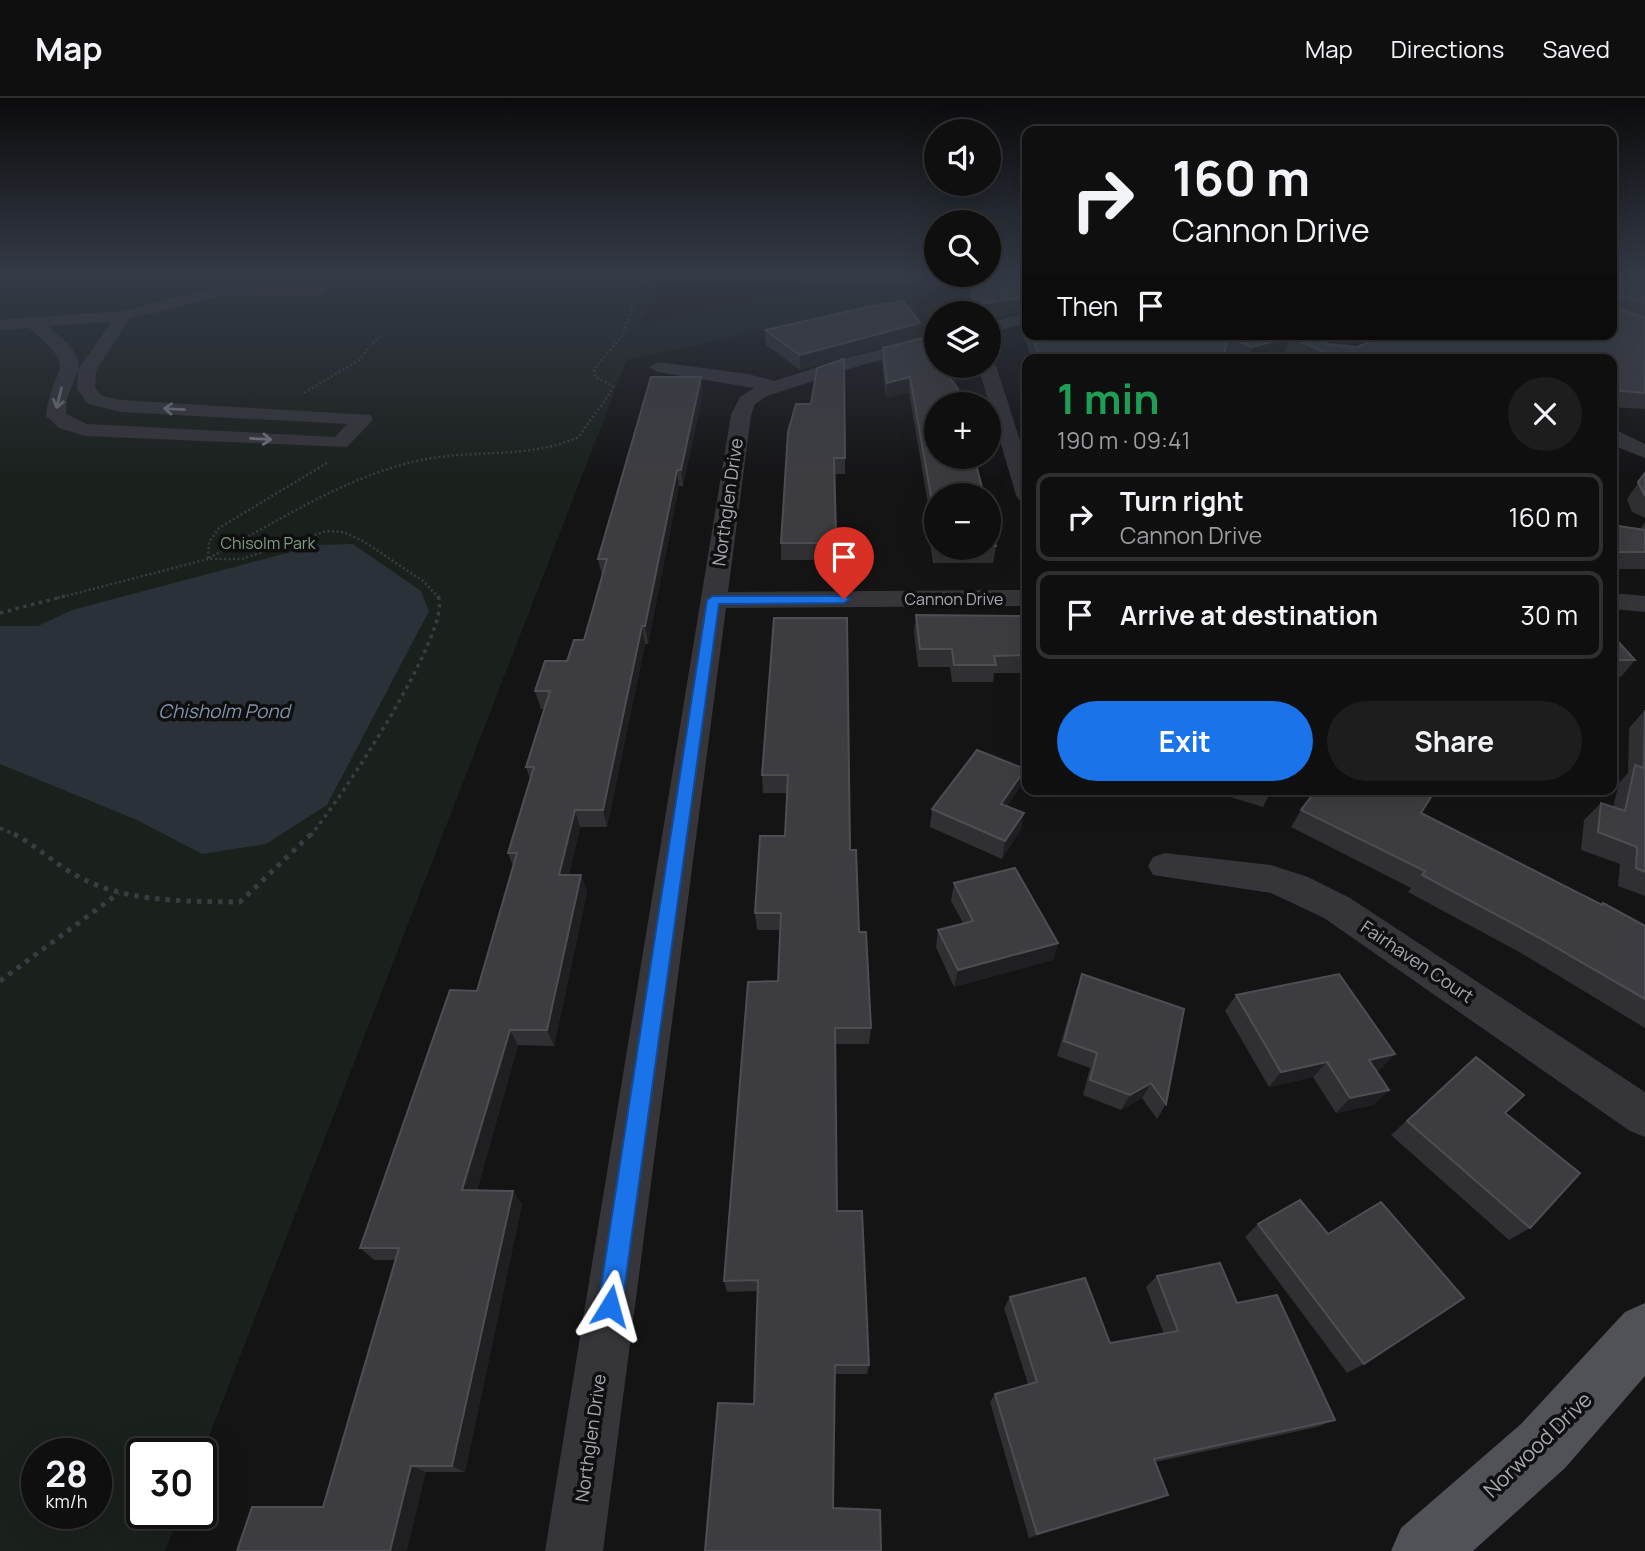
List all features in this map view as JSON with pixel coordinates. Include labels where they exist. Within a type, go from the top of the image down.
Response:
[{"type":"main road","name":"Norwood Drive","points":[[1424,1551],[1544,1446],[1645,1332]]},
{"type":"street","points":[[58,343],[73,362],[72,370],[60,390],[56,415],[66,424],[85,430],[340,443],[363,419],[121,406],[95,400],[86,389],[87,371],[105,343]]},
{"type":"street","name":"Northglen Drive","points":[[574,1551],[741,415],[747,401],[773,387],[856,361],[924,344]]},
{"type":"street","points":[[658,367],[773,387]]},
{"type":"street","points":[[991,378],[1022,479]]},
{"type":"street","points":[[1617,432],[1640,428]]},
{"type":"street","points":[[1617,440],[1645,452]]},
{"type":"street","name":"Cannon Drive","points":[[713,600],[1022,598]]},
{"type":"street","points":[[1617,601],[1645,604]]},
{"type":"street","name":"Fairhaven Court","points":[[1165,866],[1271,880],[1296,887],[1317,897],[1645,1116]]},
{"type":"path","points":[[295,397],[359,360],[374,343]]},
{"type":"path","points":[[208,559],[342,488],[391,468],[433,458],[527,453],[579,437],[592,414],[611,395],[613,386],[595,377],[594,369],[616,343]]},
{"type":"path","points":[[208,559],[209,542],[219,528],[323,467],[334,456]]},
{"type":"path","points":[[0,613],[208,559],[256,554],[313,534],[344,532],[426,582],[439,597],[441,613],[380,739],[349,790],[312,837],[240,902],[163,900],[120,892],[77,877],[17,833],[0,828]]},
{"type":"path","points":[[0,981],[120,892]]},
{"type":"green space","name":"Chisolm Park","points":[[0,343],[706,343],[627,360],[208,1438],[126,1438],[126,1529],[173,1529],[165,1551],[0,1551]]},
{"type":"water","name":"Chisholm Pond","points":[[353,544],[421,591],[429,611],[327,805],[266,844],[202,854],[137,820],[0,764],[0,626],[38,626],[72,610],[317,545]]},
{"type":"building","points":[[783,343],[846,343],[800,355]]},
{"type":"building","points":[[903,343],[924,343],[924,378],[950,378],[958,389],[959,392],[924,392],[924,456],[910,377],[887,383],[883,348]]},
{"type":"building","points":[[1035,343],[1227,343],[1224,354],[1039,354]]},
{"type":"building","points":[[1242,343],[1268,343],[1252,347]]},
{"type":"building","points":[[1303,343],[1357,347],[1367,343],[1645,343],[1645,393],[1617,390],[1617,354],[1329,354]]},
{"type":"building","points":[[844,359],[845,458],[834,458],[836,535],[827,535],[827,543],[781,543],[788,432],[796,404],[811,404],[817,368]]},
{"type":"building","points":[[651,377],[701,377],[681,470],[677,470],[603,810],[575,810],[559,875],[581,875],[547,1030],[510,1030],[462,1190],[513,1191],[452,1466],[411,1466],[390,1551],[237,1551],[252,1507],[323,1507],[399,1248],[360,1248],[450,990],[477,991],[517,853],[508,853],[534,767],[526,767],[550,691],[535,691],[545,661],[567,661],[574,640],[584,640],[607,559],[598,559]]},
{"type":"building","points":[[926,469],[977,469],[981,483],[929,483]]},
{"type":"building","points":[[1645,473],[1645,496],[1638,482]]},
{"type":"building","points":[[1617,526],[1645,530],[1645,552],[1617,552]]},
{"type":"building","points":[[916,615],[1022,616],[1022,655],[994,656],[996,665],[954,665],[952,649],[920,649]]},
{"type":"building","points":[[774,618],[847,618],[850,850],[856,850],[859,932],[866,932],[871,1028],[835,1028],[837,1211],[862,1211],[869,1365],[835,1365],[833,1508],[880,1510],[881,1551],[705,1551],[718,1403],[754,1404],[758,1280],[724,1281],[748,982],[778,981],[781,913],[755,913],[760,836],[785,836],[788,775],[762,775]]},
{"type":"building","points":[[1617,640],[1635,660],[1617,660]]},
{"type":"building","points":[[1645,710],[1645,872],[1636,868],[1637,847],[1598,832],[1601,803],[1625,811],[1635,765],[1644,768]]},
{"type":"building","points":[[977,750],[1022,768],[1022,773],[1001,804],[1024,813],[1005,841],[932,809]]},
{"type":"building","points":[[1312,795],[1432,795],[1421,813],[1645,926],[1645,999],[1538,937],[1422,875],[1425,871],[1301,810]]},
{"type":"building","points":[[1015,868],[1058,943],[958,970],[938,930],[973,921],[954,883]]},
{"type":"building","points":[[1082,974],[1184,1009],[1166,1104],[1151,1083],[1130,1095],[1090,1080],[1097,1053],[1064,1041]]},
{"type":"building","points":[[1339,974],[1395,1054],[1369,1060],[1389,1090],[1350,1098],[1327,1062],[1281,1072],[1236,995]]},
{"type":"building","points":[[1476,1057],[1524,1095],[1505,1113],[1580,1173],[1530,1228],[1407,1121]]},
{"type":"building","points":[[1300,1200],[1328,1234],[1381,1202],[1464,1298],[1364,1364],[1258,1224]]},
{"type":"building","points":[[1220,1263],[1237,1303],[1277,1295],[1335,1420],[1154,1459],[1168,1495],[1037,1534],[995,1394],[1037,1382],[1010,1297],[1085,1278],[1110,1343],[1178,1331],[1157,1276]]},
{"type":"route","points":[[610,1306],[713,600],[844,599]]}]
